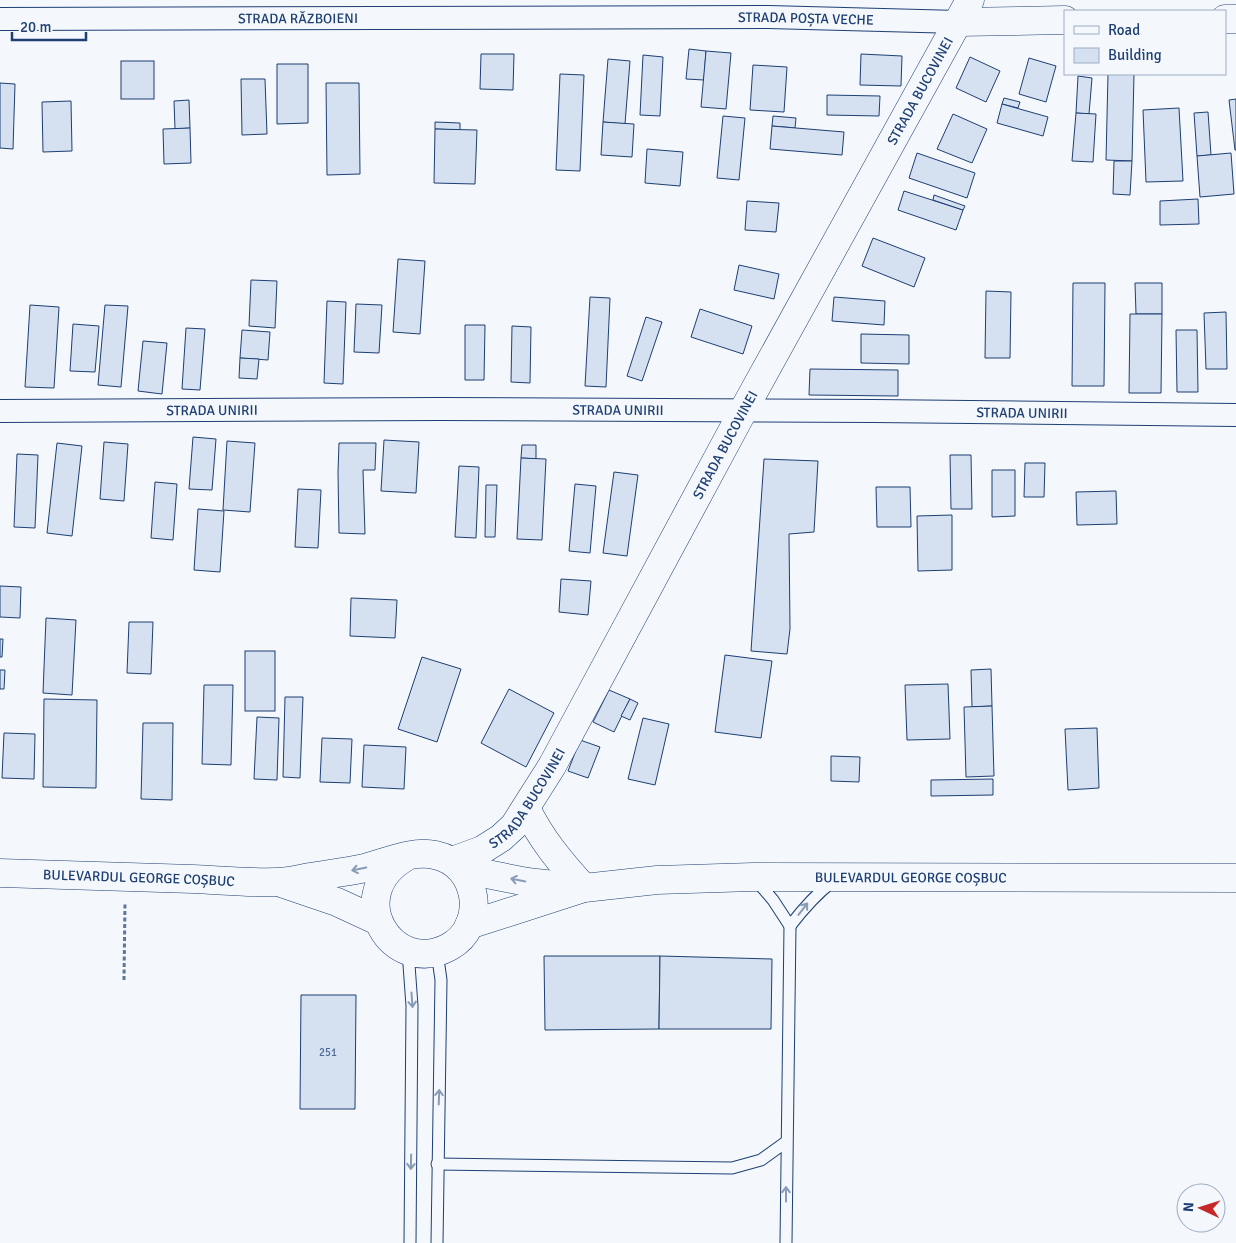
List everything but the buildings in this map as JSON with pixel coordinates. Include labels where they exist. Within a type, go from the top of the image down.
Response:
[{"type":"main road","name":"STRADA POȘTA VECHE","points":[[964,11],[1064,20]]},
{"type":"main road","name":"STRADA BUCOVINEI","points":[[457,865],[501,838],[514,826],[552,766],[743,411],[964,11]]},
{"type":"main road","points":[[526,808],[536,830],[545,843],[584,888]]},
{"type":"main road","name":"BULEVARDUL GEORGE COȘBUC","points":[[0,873],[277,882],[363,868],[406,857],[435,854],[457,865],[527,882],[584,888]]},
{"type":"main road","points":[[378,922],[375,903],[378,886],[392,866],[406,857]]},
{"type":"main road","points":[[408,951],[429,954],[437,952],[455,944],[470,925],[475,901],[472,886],[457,865]]},
{"type":"main road","name":"BULEVARDUL GEORGE COȘBUC","points":[[470,925],[584,888],[657,880],[753,877],[1236,878]]},
{"type":"main road","name":"BULEVARDUL GEORGE COȘBUC","points":[[277,882],[338,902],[378,922],[384,933],[392,941],[408,951]]},
{"type":"street","name":"STRADA RĂZBOIENI","points":[[0,19],[546,18],[591,0]]},
{"type":"street","name":"STRADA POȘTA VECHE","points":[[546,18],[768,17],[964,11]]},
{"type":"street","name":"STRADA UNIRII","points":[[0,411],[431,409],[1236,415]]},
{"type":"lane","points":[[753,877],[773,900],[790,926],[786,1243]]},
{"type":"lane","points":[[790,926],[818,892],[839,877]]},
{"type":"lane","points":[[408,951],[412,1006],[410,1243]]},
{"type":"lane","points":[[436,1243],[441,989],[437,952]]},
{"type":"lane","points":[[437,1164],[732,1168],[761,1160],[786,1142]]},
{"type":"path","points":[[124,980],[125,877]]}]
